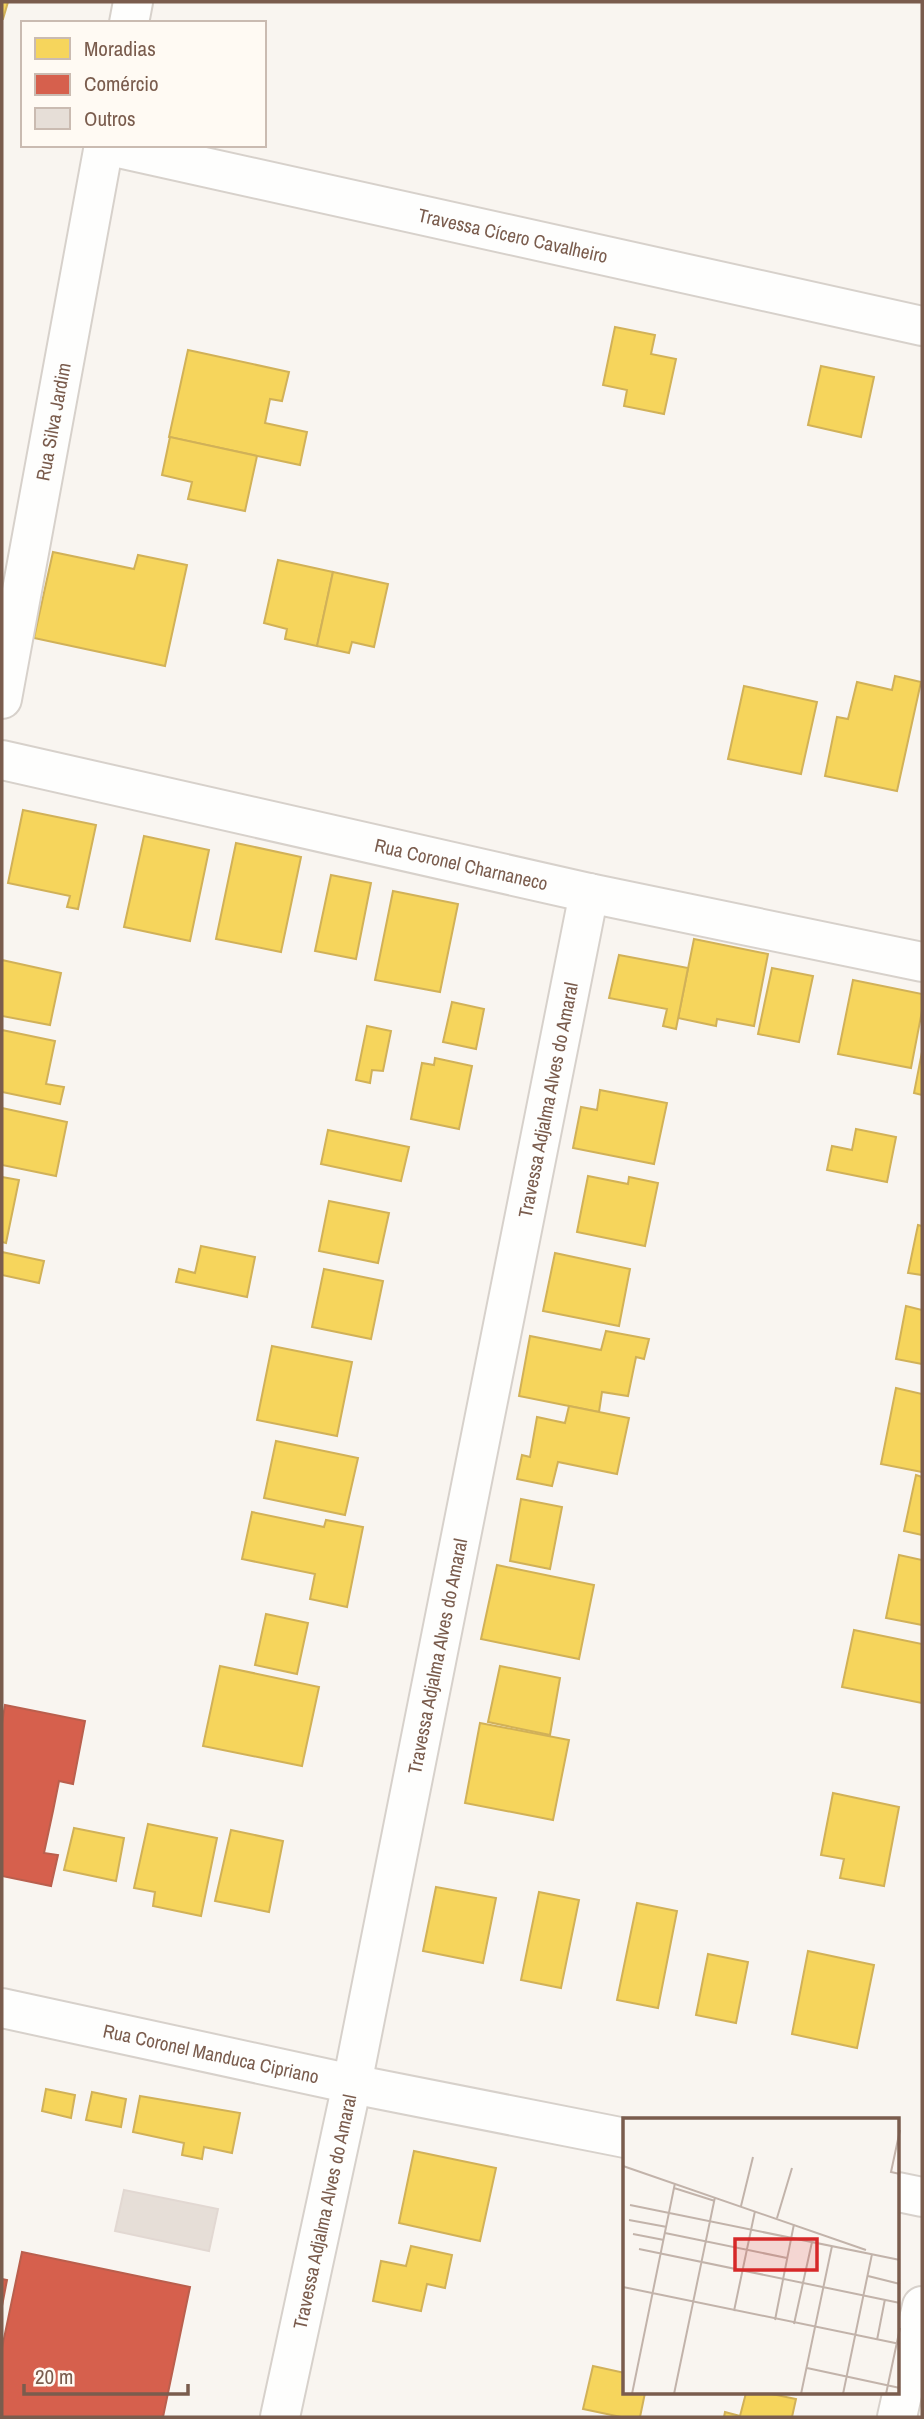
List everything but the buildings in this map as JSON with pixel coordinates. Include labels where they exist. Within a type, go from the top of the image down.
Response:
[{"type":"street","points":[[129,21],[133,2]]},
{"type":"street","name":"Rua Silva Jardim","points":[[2,699],[105,147]]},
{"type":"street","name":"Travessa Cícero Cavalheiro","points":[[114,147],[922,327]]},
{"type":"street","name":"Rua Coronel Charnaneco","points":[[2,760],[589,893],[922,962]]},
{"type":"street","name":"Travessa Adjalma Alves do Amaral","points":[[281,2417],[352,2084],[589,893]]},
{"type":"street","name":"Rua Coronel Manduca Cipriano","points":[[2,2008],[352,2084],[623,2138]]},
{"type":"street","points":[[900,2192],[922,2197]]},
{"type":"street","points":[[897,2417],[922,2306]]}]
